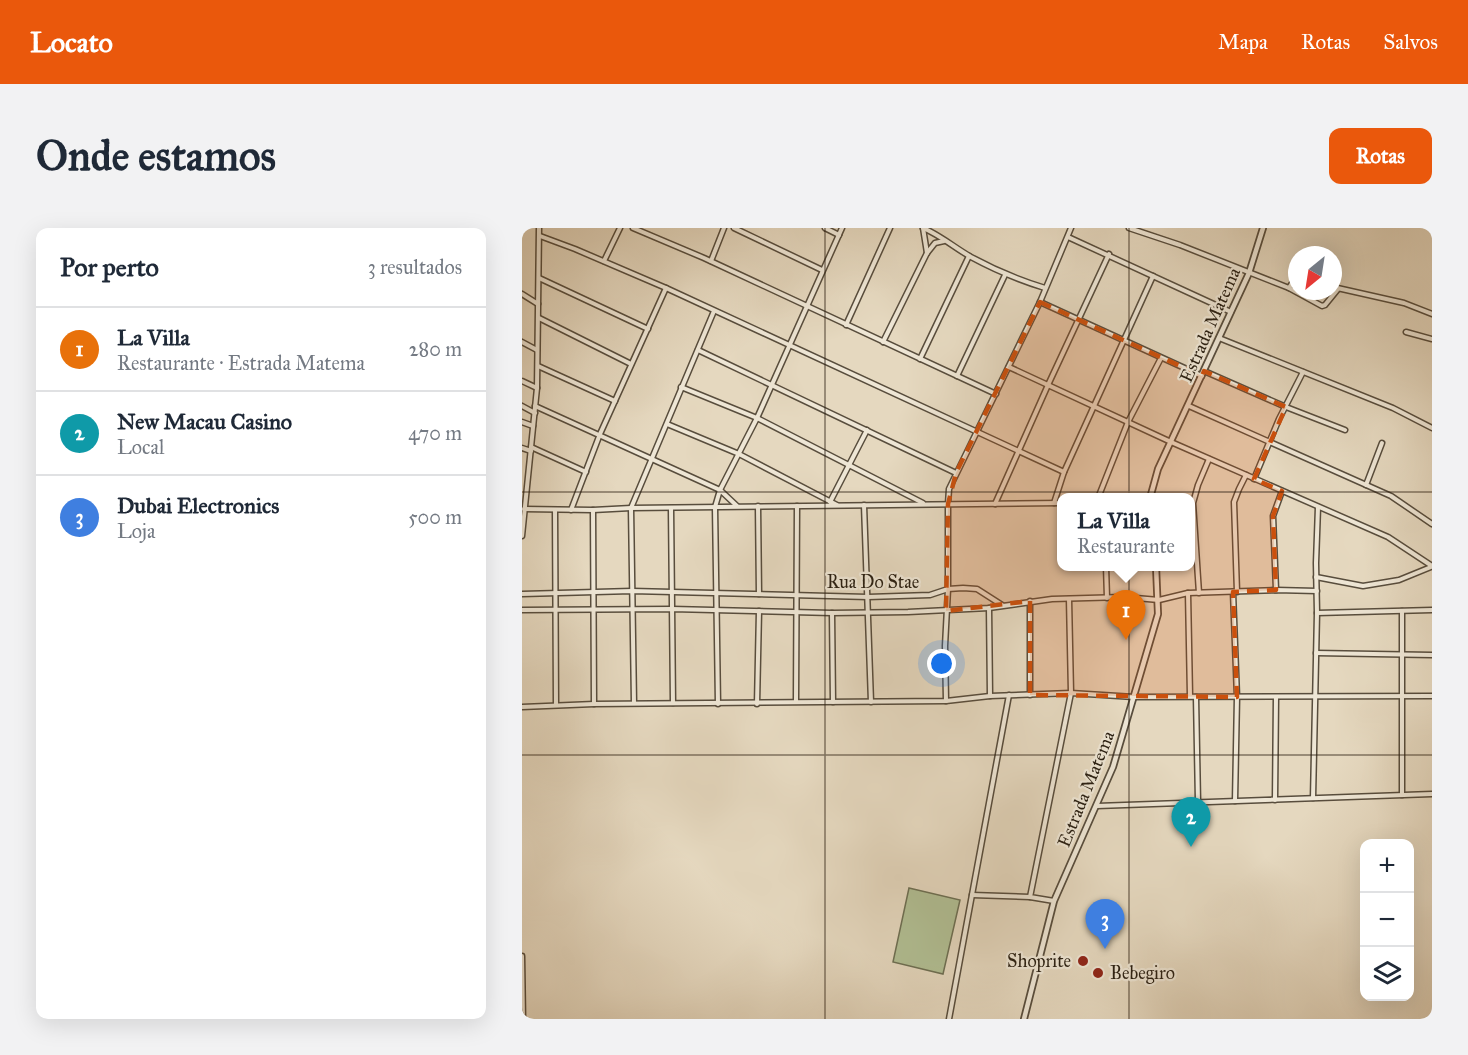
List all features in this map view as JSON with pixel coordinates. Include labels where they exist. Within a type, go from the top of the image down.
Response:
[{"type":"street","points":[[522,536],[523,502],[535,413],[538,366],[540,228],[532,228]]},
{"type":"street","points":[[604,261],[620,228]]},
{"type":"street","points":[[633,228],[711,261],[996,394]]},
{"type":"street","points":[[711,261],[724,228]]},
{"type":"street","points":[[734,228],[822,270]]},
{"type":"street","points":[[825,228],[839,235]]},
{"type":"street","points":[[718,704],[715,507],[720,490],[756,418],[842,228]]},
{"type":"street","points":[[846,325],[890,228]]},
{"type":"street","points":[[923,228],[1005,275],[1045,288]]},
{"type":"street","points":[[923,228],[927,253]]},
{"type":"street","points":[[946,701],[949,489],[1040,302],[1071,228]]},
{"type":"street","points":[[1129,228],[1180,245],[1288,288]]},
{"type":"street","name":"Estrada Matema","points":[[1151,493],[1158,469],[1249,273],[1263,228]]},
{"type":"street","points":[[540,236],[666,288],[1064,472]]},
{"type":"street","points":[[1068,237],[1231,312]]},
{"type":"street","points":[[884,342],[927,253],[935,243],[944,241]]},
{"type":"street","points":[[995,504],[1109,254]]},
{"type":"street","points":[[920,359],[969,256]]},
{"type":"street","points":[[957,376],[1005,275]]},
{"type":"street","points":[[1057,493],[1064,472],[1153,276]]},
{"type":"street","points":[[539,278],[648,329]]},
{"type":"street","points":[[571,510],[600,434],[666,288]]},
{"type":"street","points":[[1342,290],[1404,303],[1432,314]]},
{"type":"street","points":[[522,294],[538,304]]},
{"type":"street","points":[[1311,300],[1322,306],[1328,300]]},
{"type":"street","points":[[1040,302],[1161,358],[1345,429]]},
{"type":"street","points":[[634,704],[631,508],[714,311]]},
{"type":"street","points":[[539,318],[631,364]]},
{"type":"street","points":[[1406,332],[1432,339]]},
{"type":"street","points":[[1219,338],[1393,408],[1432,428]]},
{"type":"street","points":[[522,342],[538,350]]},
{"type":"street","points":[[698,351],[956,473]]},
{"type":"street","points":[[1100,493],[1128,422],[1161,358]]},
{"type":"street","points":[[538,366],[615,401]]},
{"type":"street","points":[[1009,367],[1171,442],[1388,537],[1432,566]]},
{"type":"street","points":[[1254,479],[1303,372]]},
{"type":"street","points":[[522,381],[537,388]]},
{"type":"street","points":[[681,387],[756,418],[926,505]]},
{"type":"street","points":[[522,406],[535,413]]},
{"type":"street","points":[[535,406],[720,490],[738,507]]},
{"type":"street","points":[[1189,406],[1391,496],[1432,524]]},
{"type":"street","points":[[522,422],[533,426]]},
{"type":"street","points":[[667,424],[739,454],[837,505]]},
{"type":"street","points":[[830,502],[867,430]]},
{"type":"street","points":[[1366,485],[1382,443]]},
{"type":"street","points":[[522,448],[531,449],[586,472]]},
{"type":"street","points":[[1195,496],[1209,459]]},
{"type":"street","points":[[1235,801],[1237,697],[1234,502],[1246,475]]},
{"type":"street","points":[[1276,590],[1273,516],[1282,491]]},
{"type":"street","points":[[524,509],[1054,503],[1057,494]]},
{"type":"street","points":[[864,505],[871,702]]},
{"type":"street","points":[[758,506],[759,594]]},
{"type":"street","points":[[796,701],[797,506]]},
{"type":"street","points":[[1313,798],[1318,507]]},
{"type":"street","points":[[671,508],[673,703]]},
{"type":"street","points":[[555,510],[556,705]]},
{"type":"street","points":[[593,510],[594,704]]},
{"type":"street","points":[[1195,539],[1198,593]]},
{"type":"street","points":[[1316,577],[1364,586],[1399,580],[1432,566]]},
{"type":"street","points":[[1106,571],[1107,598]]},
{"type":"street","name":"Estrada Matema","points":[[1024,1019],[1054,901],[1113,767],[1134,697],[1158,614],[1156,571]]},
{"type":"street","name":"Rua Do Stae","points":[[522,594],[632,591],[868,597],[930,596],[948,589],[977,589],[1002,605]]},
{"type":"street","points":[[522,610],[594,608],[832,613],[946,611],[988,608],[1030,601],[1107,598],[1159,600],[1188,593],[1317,591]]},
{"type":"street","points":[[1188,593],[1190,696]]},
{"type":"street","points":[[1030,897],[1071,693],[1069,599]]},
{"type":"street","points":[[1030,601],[1030,694]]},
{"type":"street","points":[[988,608],[990,696]]},
{"type":"street","points":[[1317,613],[1432,610]]},
{"type":"street","points":[[757,704],[759,611]]},
{"type":"street","points":[[1402,611],[1402,795]]},
{"type":"street","points":[[832,613],[833,702]]},
{"type":"street","points":[[1316,653],[1432,655]]},
{"type":"street","points":[[522,707],[594,704],[757,704],[796,701],[946,701],[990,696],[1071,693],[1134,697],[1432,696]]},
{"type":"street","points":[[949,1019],[1009,695]]},
{"type":"street","points":[[1196,697],[1198,802]]},
{"type":"street","points":[[1275,801],[1276,697]]},
{"type":"street","points":[[1097,806],[1432,794]]},
{"type":"street","points":[[972,895],[1030,897],[1054,901]]},
{"type":"street","points":[[522,956],[523,1019]]},
{"type":"highlighted area","points":[[1040,302],[1202,376],[1204,371],[1286,407],[1254,479],[1282,491],[1273,516],[1276,590],[1233,592],[1237,697],[1030,695],[1030,601],[946,611],[948,504],[956,473]]},
{"type":"green space","points":[[909,888],[960,900],[943,974],[893,962]]},
{"type":"place","name":"La Villa","points":[[1126,640]]},
{"type":"place","name":"New Macau Casino","points":[[1191,847]]},
{"type":"place","name":"Dubai Electronics","points":[[1105,949]]},
{"type":"place","name":"Shoprite","points":[[1083,961]]},
{"type":"place","name":"Bebegiro","points":[[1098,973]]}]
